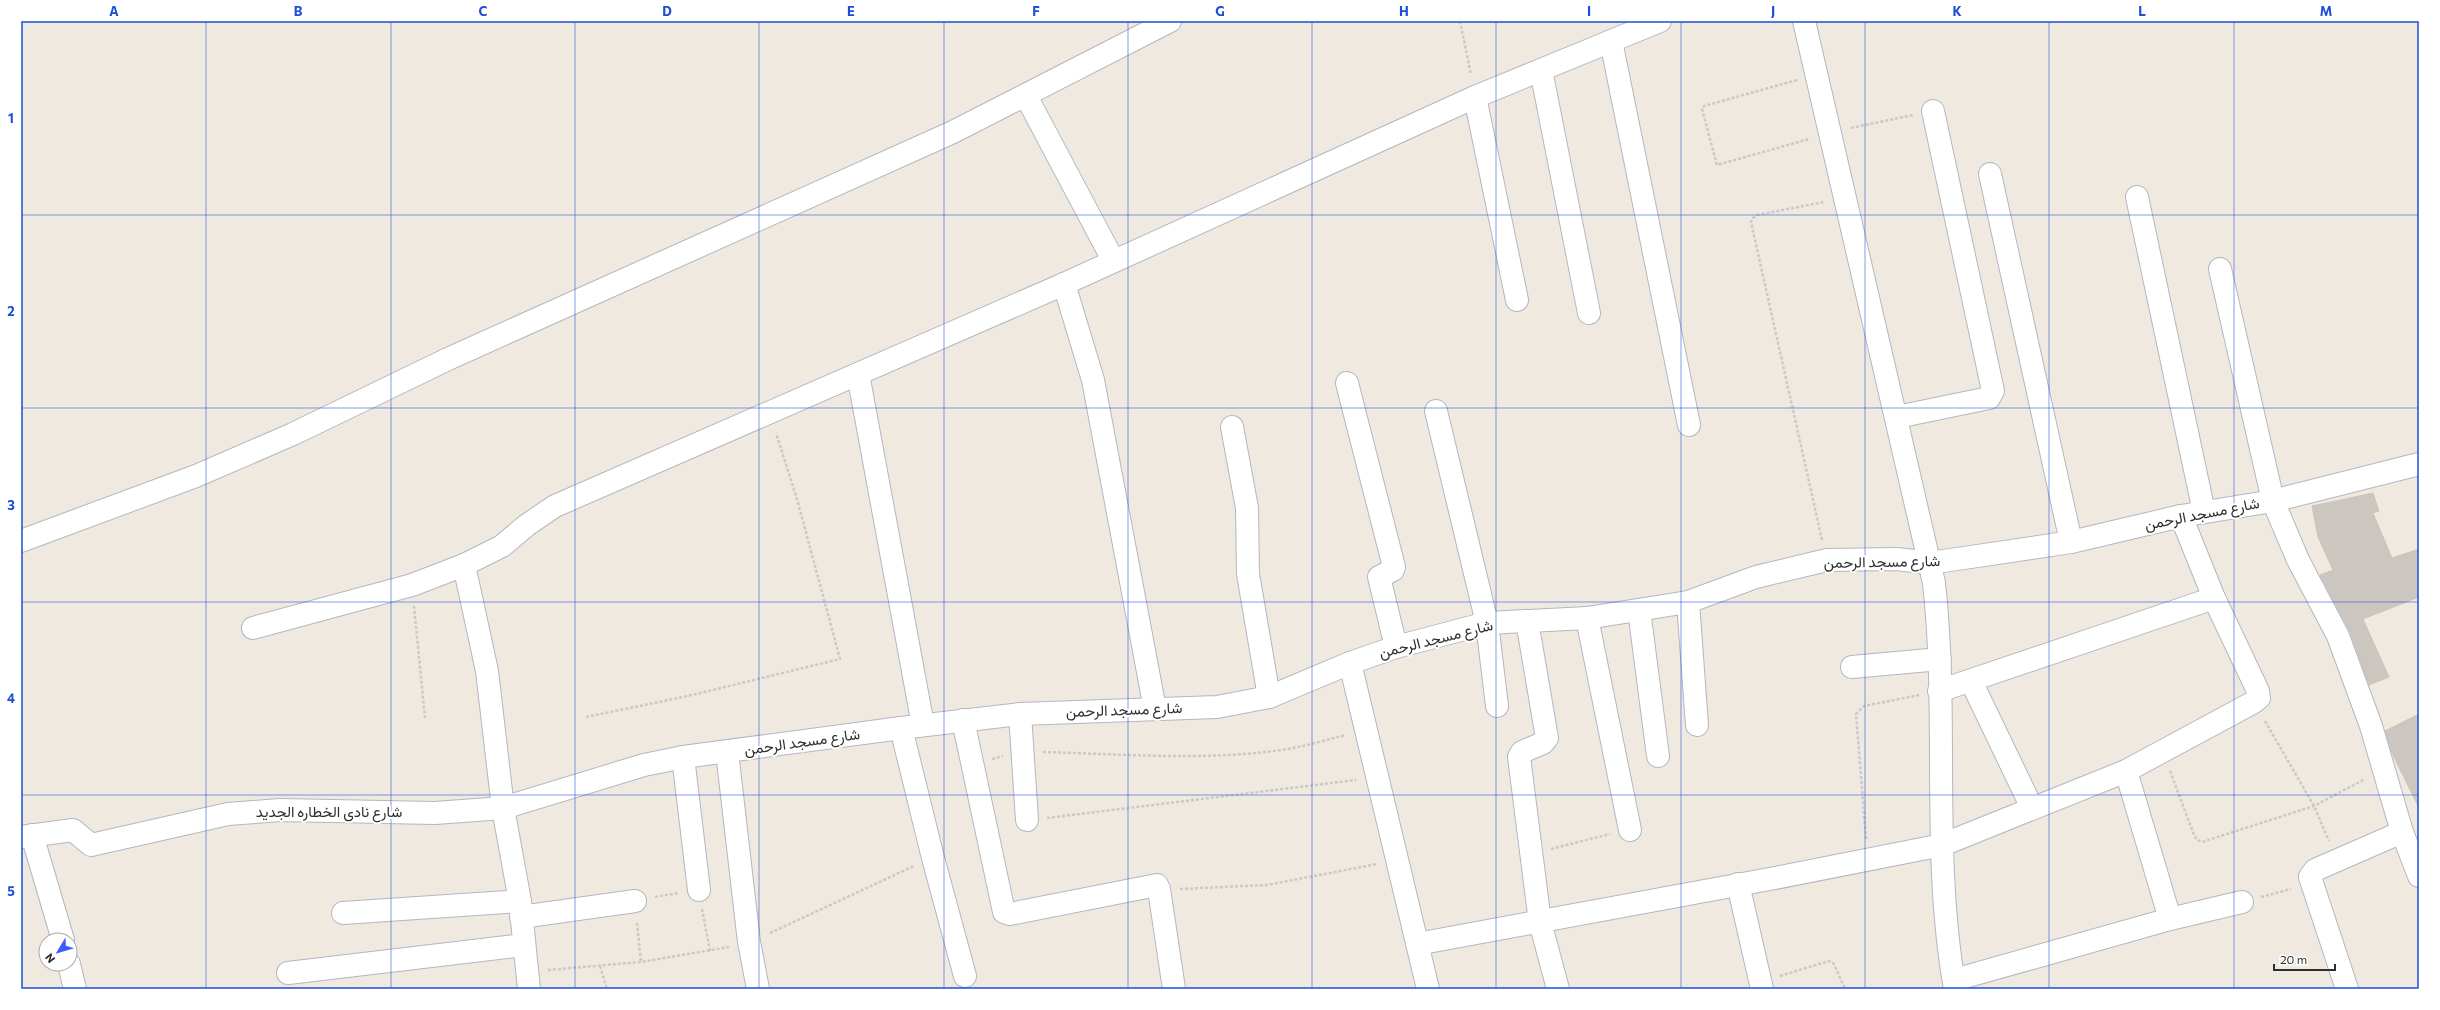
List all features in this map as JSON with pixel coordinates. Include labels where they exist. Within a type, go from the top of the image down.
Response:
[{"type":"street","points":[[21,541],[196,476],[293,434],[448,359],[953,132],[1170,21]]},
{"type":"street","points":[[253,628],[412,586],[464,565],[502,546],[527,524],[555,506],[1064,284],[1113,260],[1475,97],[1660,21]]},
{"type":"street","points":[[1804,21],[1930,563],[1937,614],[1940,659],[1939,691],[1942,845],[1949,943],[1955,985],[2170,919],[2242,902]]},
{"type":"street","points":[[1611,40],[1689,425]]},
{"type":"street","points":[[1541,70],[1589,313]]},
{"type":"street","points":[[1026,96],[1113,260]]},
{"type":"street","points":[[1475,97],[1517,300]]},
{"type":"street","points":[[1897,417],[1989,398],[1994,391],[1933,110]]},
{"type":"street","points":[[1990,174],[2071,542]]},
{"type":"street","points":[[2137,197],[2204,512]]},
{"type":"street","points":[[2220,269],[2273,501],[2298,560],[2338,636],[2371,726],[2410,842],[2419,876]]},
{"type":"street","points":[[1064,284],[1093,380],[1155,709]]},
{"type":"street","points":[[858,374],[923,725]]},
{"type":"street","points":[[1346,383],[1394,566],[1393,570],[1379,577],[1396,647]]},
{"type":"street","points":[[1436,411],[1487,623],[1497,706]]},
{"type":"street","points":[[1232,426],[1247,508],[1249,582],[1269,697]]},
{"type":"street","name":"شارع مسجد الرحمن","points":[[503,808],[644,765],[683,757],[923,725],[1020,714],[1217,707],[1269,697],[1350,663],[1396,647],[1487,623],[1587,618],[1688,602],[1756,577],[1826,560],[1897,559],[1930,563],[2071,542],[2181,516],[2273,501],[2419,464]]},
{"type":"street","points":[[1417,944],[1942,845],[2126,771],[2254,702],[2259,698],[2258,691],[2214,598],[2181,516]]},
{"type":"street","points":[[464,565],[487,672],[503,808],[521,909],[528,980]]},
{"type":"street","points":[[1939,691],[2214,598]]},
{"type":"street","points":[[1688,602],[1697,725]]},
{"type":"street","points":[[1639,610],[1658,756]]},
{"type":"street","points":[[1587,618],[1630,830]]},
{"type":"street","points":[[1526,621],[1547,738],[1543,743],[1522,752],[1519,757],[1540,922],[1558,989]]},
{"type":"street","points":[[1852,667],[1940,659]]},
{"type":"street","points":[[1350,663],[1376,778],[1428,989]]},
{"type":"street","points":[[1971,681],[2032,808]]},
{"type":"street","points":[[1020,714],[1027,820]]},
{"type":"street","points":[[964,720],[1003,908],[1006,914],[1155,884],[1159,889],[1174,989]]},
{"type":"street","points":[[901,728],[933,858],[965,976]]},
{"type":"street","points":[[727,752],[749,942],[758,989]]},
{"type":"street","points":[[683,757],[699,890]]},
{"type":"street","points":[[2126,771],[2170,919]]},
{"type":"street","name":"شارع نادى الخطاره الجديد","points":[[26,836],[73,830],[91,844],[228,814],[280,810],[435,813],[503,808]]},
{"type":"street","points":[[26,836],[60,932]]},
{"type":"street","points":[[2347,989],[2311,884],[2311,873],[2337,860],[2410,842]]},
{"type":"street","points":[[1738,884],[1761,986]]},
{"type":"street","points":[[343,913],[521,909],[635,901]]},
{"type":"street","points":[[288,973],[524,945]]},
{"type":"street","points":[[71,972],[75,989]]},
{"type":"path","points":[[1460,21],[1475,97]]},
{"type":"path","points":[[1817,74],[1704,106],[1702,109],[1714,162],[1719,165],[1831,132],[1933,110]]},
{"type":"path","points":[[1826,560],[1751,222],[1757,215],[1846,198]]},
{"type":"path","points":[[586,716],[688,696],[840,658],[797,499],[769,412]]},
{"type":"path","points":[[412,586],[425,718]]},
{"type":"path","points":[[1868,860],[1856,714],[1864,706],[1939,691]]},
{"type":"path","points":[[2254,702],[2314,806],[2337,860]]},
{"type":"path","points":[[972,763],[1022,752],[1177,755],[1231,754],[1281,750],[1365,731]]},
{"type":"path","points":[[2163,752],[2194,835],[2197,840],[2202,842],[2314,806],[2384,768]]},
{"type":"path","points":[[1027,820],[1376,778]]},
{"type":"path","points":[[1532,853],[1630,830]]},
{"type":"path","points":[[749,942],[933,858]]},
{"type":"path","points":[[1159,889],[1267,885],[1396,860]]},
{"type":"path","points":[[2242,902],[2311,884]]},
{"type":"path","points":[[528,980],[600,966],[641,962],[710,951],[699,890],[635,901],[641,962]]},
{"type":"path","points":[[1761,986],[1829,961],[1834,964],[1845,989]]},
{"type":"path","points":[[600,966],[607,989]]},
{"type":"building","points":[[2373,493],[2379,511],[2373,513],[2392,558],[2419,549],[2419,597],[2363,619],[2389,677],[2369,685],[2350,632],[2320,575],[2333,570],[2318,537],[2312,506]]},
{"type":"building","points":[[2419,714],[2419,808],[2392,753],[2385,731]]}]
